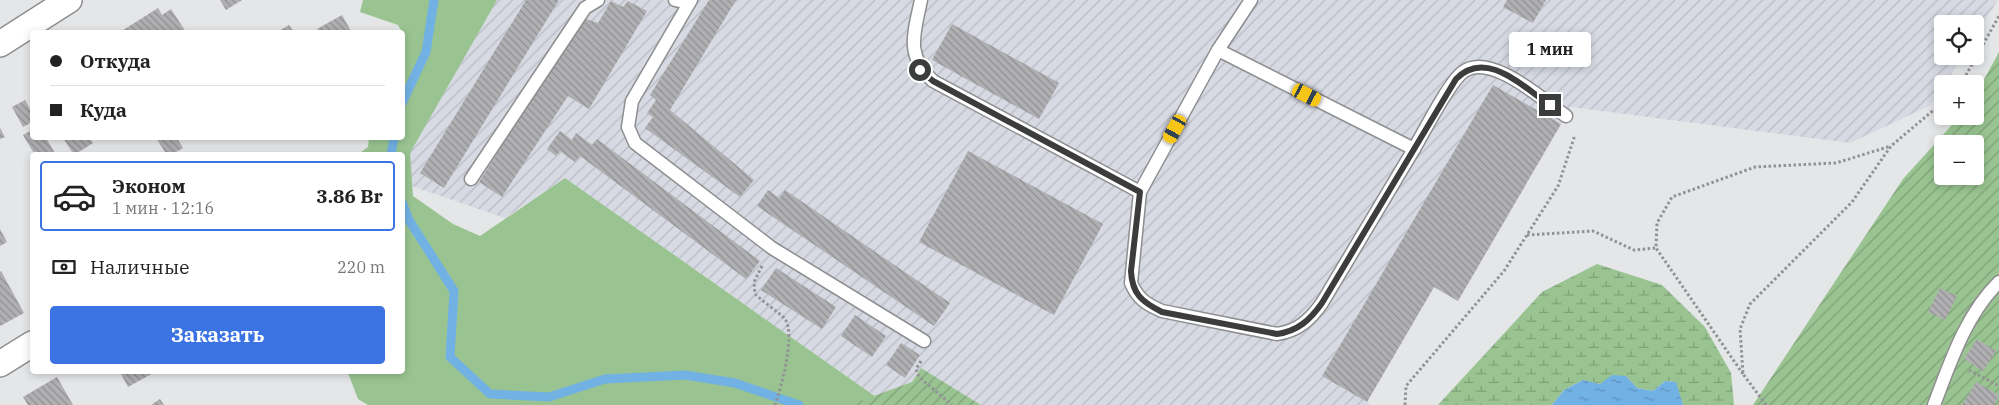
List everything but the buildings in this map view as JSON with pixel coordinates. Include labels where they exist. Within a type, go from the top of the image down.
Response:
[{"type":"street","points":[[0,44],[69,0]]},
{"type":"street","points":[[0,364],[30,345]]},
{"type":"lane","points":[[471,179],[584,8],[598,0]]},
{"type":"lane","points":[[675,0],[690,2],[632,101],[628,126],[631,136],[643,152],[772,248],[924,341]]},
{"type":"lane","points":[[921,0],[914,36],[914,55],[920,70],[933,81],[1140,192]]},
{"type":"lane","points":[[1251,0],[1218,50],[1140,192],[1131,283],[1136,294],[1145,304],[1162,312],[1277,334],[1290,332],[1303,324],[1322,303],[1456,79],[1470,68],[1481,66],[1501,72],[1566,116]]},
{"type":"lane","points":[[1218,50],[1414,149]]},
{"type":"lane","points":[[1934,405],[1951,360],[1985,296],[1999,282]]},
{"type":"path","points":[[1966,75],[1999,16]]},
{"type":"path","points":[[1743,374],[1740,329],[1750,304],[1852,202],[1891,146],[1934,110]]},
{"type":"path","points":[[1405,405],[1406,386],[1504,271],[1558,186],[1575,135],[1566,116]]},
{"type":"path","points":[[1766,405],[1656,248],[1657,223],[1672,197],[1755,167],[1836,162],[1891,146]]},
{"type":"path","points":[[1527,235],[1593,231],[1634,250],[1656,248]]},
{"type":"path","points":[[772,248],[754,282],[755,294],[785,319],[789,332],[784,377],[776,405]]},
{"type":"path","points":[[1951,360],[1999,386]]},
{"type":"path","points":[[916,369],[919,377],[952,405]]},
{"type":"shaded area","points":[[494,0],[1998,0],[1984,22],[1984,15],[1934,15],[1934,65],[1957,65],[1950,75],[1934,75],[1934,99],[1931,105],[1850,143],[1571,107],[1458,301],[1434,287],[1367,402],[1370,405],[981,405],[921,368],[912,382],[876,397],[565,178],[505,218],[405,184],[405,157]]},
{"type":"green space","points":[[363,0],[497,0],[410,153],[413,196],[453,224],[480,236],[565,178],[876,397],[882,405],[368,405],[358,399],[348,374],[405,374],[405,152],[361,152],[368,147],[369,140],[405,140],[405,30],[401,30],[398,25],[360,12]]},
{"type":"green space","points":[[1999,52],[1999,405],[1753,405],[1903,179],[1934,145],[1934,185],[1984,185],[1984,135],[1943,135],[1952,125],[1984,125],[1984,80]]},
{"type":"green space","points":[[1597,264],[1662,285],[1705,327],[1731,373],[1734,405],[1683,405],[1675,382],[1665,381],[1653,391],[1637,388],[1626,376],[1600,384],[1583,380],[1564,390],[1552,405],[1438,405],[1542,292]]},
{"type":"green space","points":[[921,368],[981,405],[849,405],[912,382]]},
{"type":"water","points":[[1612,375],[1626,376],[1637,388],[1653,391],[1665,381],[1676,382],[1683,405],[1552,405],[1564,390],[1583,380],[1600,384]]},
{"type":"waterway","points":[[405,97],[426,52],[434,0]]},
{"type":"waterway","points":[[392,152],[394,140]]},
{"type":"waterway","points":[[405,210],[409,220],[454,291],[450,357],[490,394],[549,397],[605,379],[685,375],[735,383],[799,405]]},
{"type":"route","points":[[920,70],[933,81],[1140,192],[1131,283],[1136,294],[1145,304],[1162,312],[1277,334],[1290,332],[1303,324],[1322,303],[1456,79],[1463,72],[1470,68],[1481,66],[1491,68],[1501,72],[1550,105]]}]
